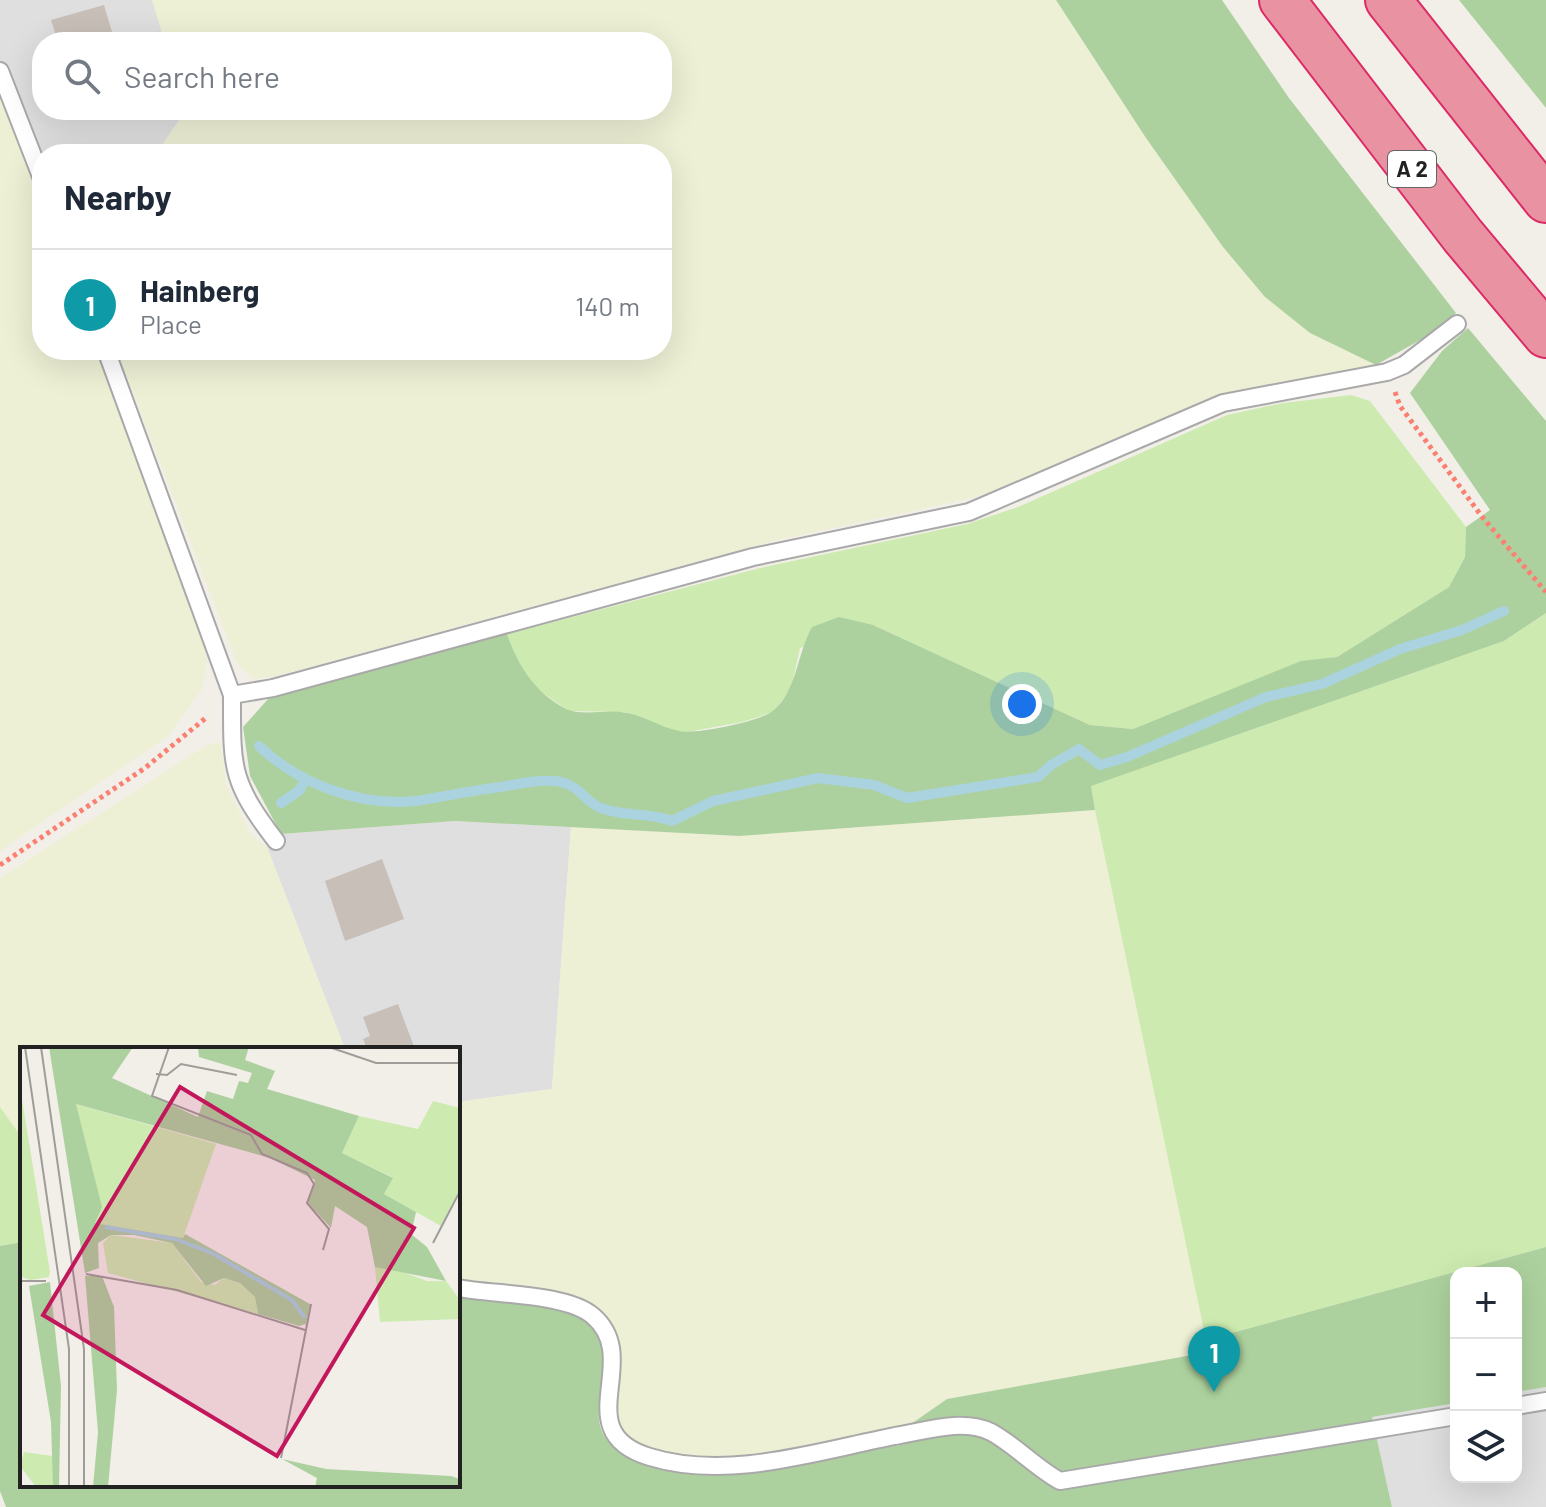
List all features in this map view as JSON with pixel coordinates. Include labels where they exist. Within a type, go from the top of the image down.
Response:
[{"type":"highway","name":"A 2","points":[[1282,0],[1463,236],[1546,335]]},
{"type":"highway","points":[[1388,0],[1546,200]]},
{"type":"lane","points":[[0,71],[32,153]]},
{"type":"lane","points":[[232,695],[273,688],[753,557],[969,512],[1223,403],[1387,372],[1404,365],[1457,324]]},
{"type":"lane","points":[[110,360],[232,695],[232,754],[237,783],[251,809],[276,841]]},
{"type":"lane","points":[[460,1288],[571,1304],[593,1315],[611,1344],[613,1363],[606,1417],[612,1432],[633,1452],[679,1464],[746,1465],[951,1426],[990,1432],[1060,1481],[1450,1417]]},
{"type":"lane","points":[[1522,1405],[1546,1401]]},
{"type":"path","points":[[1387,372],[1400,406],[1483,518],[1546,592]]},
{"type":"path","points":[[0,865],[165,754],[232,695]]},
{"type":"shaded area","points":[[0,0],[152,0],[162,32],[32,32],[32,120],[179,120],[163,144],[32,144],[32,175],[0,92]]},
{"type":"shaded area","points":[[455,821],[571,827],[552,1089],[460,1102],[460,1047],[344,1047],[267,847],[281,834]]},
{"type":"shaded area","points":[[1546,1387],[1546,1507],[1392,1507],[1372,1417],[1450,1404],[1450,1483],[1522,1483],[1522,1391]]},
{"type":"green space","points":[[152,0],[1056,0],[1146,138],[1223,247],[1265,297],[1310,333],[1376,365],[1215,397],[986,495],[773,541],[277,676],[252,679],[236,661],[121,360],[672,360],[672,144],[163,144],[179,120],[672,120],[672,32],[162,32]]},
{"type":"green space","points":[[1056,0],[1222,0],[1289,98],[1456,313],[1429,335],[1376,365],[1310,333],[1265,297],[1223,247],[1146,138]]},
{"type":"green space","points":[[1459,0],[1546,0],[1546,108]]},
{"type":"green space","points":[[0,92],[32,175],[32,360],[102,360],[202,634],[207,663],[202,689],[168,736],[0,851]]},
{"type":"green space","points":[[1468,328],[1546,421],[1546,613],[1504,641],[1091,786],[1095,810],[739,836],[455,821],[281,834],[250,776],[243,727],[269,698],[507,634],[529,678],[545,695],[566,709],[628,713],[687,732],[743,723],[774,710],[788,692],[812,627],[839,617],[873,625],[1090,725],[1133,729],[1301,661],[1337,657],[1449,587],[1465,557],[1466,527],[1490,510],[1410,393],[1442,351]]},
{"type":"green space","points":[[1351,395],[1370,401],[1466,527],[1465,557],[1449,587],[1337,657],[1301,662],[1133,729],[1090,725],[873,625],[800,648],[791,689],[773,712],[742,722],[682,733],[624,712],[569,711],[537,689],[516,660],[507,634],[760,568],[967,524],[1018,507],[1227,415],[1283,403]]},
{"type":"green space","points":[[1546,613],[1546,1247],[1473,1267],[1450,1267],[1450,1273],[1206,1340],[1090,786],[1504,641]]},
{"type":"green space","points":[[220,742],[227,787],[251,834],[267,847],[344,1047],[20,1047],[20,1135],[0,1107],[0,878],[207,745]]},
{"type":"green space","points":[[1095,810],[1209,1352],[947,1399],[901,1431],[772,1455],[711,1459],[675,1457],[639,1449],[627,1441],[613,1417],[618,1346],[460,1282],[460,1102],[552,1089],[571,827],[739,836]]},
{"type":"green space","points":[[0,1107],[20,1135],[20,1242],[0,1246]]},
{"type":"green space","points":[[20,1242],[20,1487],[460,1487],[460,1294],[560,1306],[588,1321],[602,1343],[604,1368],[599,1420],[613,1446],[643,1462],[685,1468],[735,1468],[786,1464],[905,1444],[901,1431],[947,1399],[1209,1352],[1206,1340],[1450,1273],[1450,1404],[1372,1417],[1392,1507],[6,1507],[0,1491],[0,1246]]},
{"type":"green space","points":[[1546,1247],[1546,1387],[1522,1391],[1522,1267],[1473,1267]]},
{"type":"building","points":[[104,5],[112,32],[55,32],[51,20]]},
{"type":"building","points":[[382,859],[404,919],[345,941],[325,881]]},
{"type":"building","points":[[398,1004],[414,1047],[366,1047],[363,1039],[370,1036],[363,1017]]},
{"type":"waterway","points":[[259,746],[275,760],[311,782],[352,796],[395,802],[554,781],[568,784],[601,808],[672,821],[713,801],[818,778],[874,785],[907,798],[1038,777],[1051,765],[1079,749],[1100,765],[1127,757],[1266,697],[1322,684],[1400,649],[1462,630],[1504,611]]},
{"type":"waterway","points":[[281,803],[300,790],[305,779]]},
{"type":"place","name":"Hainberg","points":[[1214,1392]]}]
